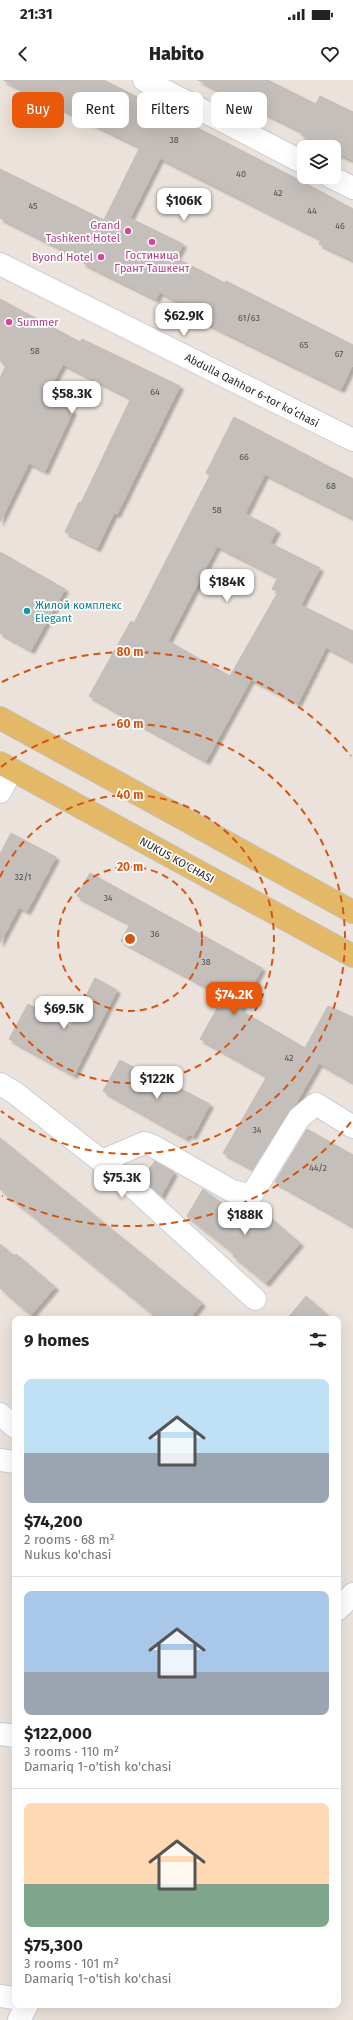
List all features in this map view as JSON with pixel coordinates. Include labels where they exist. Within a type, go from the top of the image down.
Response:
[{"type":"main road","points":[[0,718],[353,912]]},
{"type":"main road","name":"NUKUS KO'CHASI","points":[[6,767],[353,956]]},
{"type":"street","points":[[144,80],[297,159]]},
{"type":"street","points":[[341,182],[353,188]]},
{"type":"street","name":"Abdulla Qahhor 6-tor koʻchasi","points":[[0,264],[353,440]]},
{"type":"street","points":[[0,792],[6,767]]},
{"type":"street","points":[[0,1084],[15,1093],[124,1179],[255,1299]]},
{"type":"street","points":[[102,1161],[144,1143],[153,1146],[232,1191],[251,1196],[299,1118],[316,1104],[353,1127]]},
{"type":"street","points":[[0,1414],[12,1424]]},
{"type":"street","points":[[0,1460],[12,1462]]},
{"type":"street","points":[[341,1606],[353,1594]]},
{"type":"street","points":[[0,1734],[12,1736]]},
{"type":"street","points":[[0,1996],[12,1998]]},
{"type":"street","points":[[19,2020],[26,2008]]},
{"type":"building","points":[[3,80],[104,80],[127,92],[72,92],[72,114],[64,110],[64,92],[28,92]]},
{"type":"building","points":[[198,80],[268,80],[316,104],[320,96],[353,112],[353,160],[341,155],[341,140],[311,140],[301,135],[303,132],[267,114],[267,92],[222,92]]},
{"type":"building","points":[[129,93],[137,97],[137,128],[198,128],[297,179],[297,184],[307,184],[353,209],[353,260],[319,244],[321,239],[160,158],[130,218],[183,244],[176,258],[225,283],[226,281],[353,345],[353,364],[341,389],[206,323],[209,317],[160,292],[156,299],[83,263],[84,260],[0,218],[0,169],[104,220],[140,147],[101,128],[129,128]]},
{"type":"building","points":[[0,299],[80,342],[82,339],[180,386],[117,514],[114,513],[97,548],[65,532],[79,502],[81,503],[131,398],[63,364],[45,397],[73,411],[45,471],[29,463],[0,522],[0,378],[6,365],[0,361]]},
{"type":"building","points":[[234,417],[353,479],[353,518],[265,474],[245,514],[277,530],[270,543],[320,568],[301,605],[353,631],[353,661],[326,647],[298,703],[251,679],[206,761],[89,696],[131,621],[134,623],[210,475],[206,473]],"holes":[[[217,546],[278,577],[272,589],[278,592],[230,676],[168,641]]]},
{"type":"building","name":"Жилой комплекс Elegant","points":[[0,552],[65,589],[31,650],[0,633]]},
{"type":"building","points":[[11,833],[56,857],[27,911],[19,907],[0,943],[0,854]]},
{"type":"building","points":[[90,873],[262,968],[240,1010],[305,1048],[328,1006],[353,1017],[353,1082],[319,1063],[295,1105],[288,1111],[253,1169],[223,1153],[267,1076],[200,1039],[224,996],[121,941],[130,924],[77,896]]},
{"type":"building","points":[[95,978],[117,990],[74,1075],[9,1039],[28,1004],[70,1027]]},
{"type":"building","points":[[120,1060],[173,1089],[175,1086],[210,1104],[193,1136],[189,1134],[186,1138],[103,1091]]},
{"type":"building","points":[[307,1129],[353,1155],[353,1226],[275,1182]]},
{"type":"building","points":[[0,1138],[202,1303],[191,1316],[155,1316],[0,1189]]},
{"type":"building","points":[[155,1161],[174,1172],[161,1196],[142,1179]]},
{"type":"building","points":[[203,1189],[255,1229],[267,1215],[300,1243],[266,1283],[233,1256],[235,1254],[187,1216]]},
{"type":"building","points":[[0,1244],[14,1256],[16,1254],[55,1287],[31,1315],[0,1288]]},
{"type":"building","points":[[306,1296],[329,1316],[289,1316]]},
{"type":"place","name":"Grand Tashkent Hotel","points":[[128,231]]},
{"type":"place","name":"Гостиница Грант Ташкент","points":[[152,242]]},
{"type":"place","name":"Byond Hotel","points":[[101,257]]},
{"type":"place","name":"Summer","points":[[9,322]]},
{"type":"place","name":"Жилой комплекс Elegant","points":[[27,611]]}]
